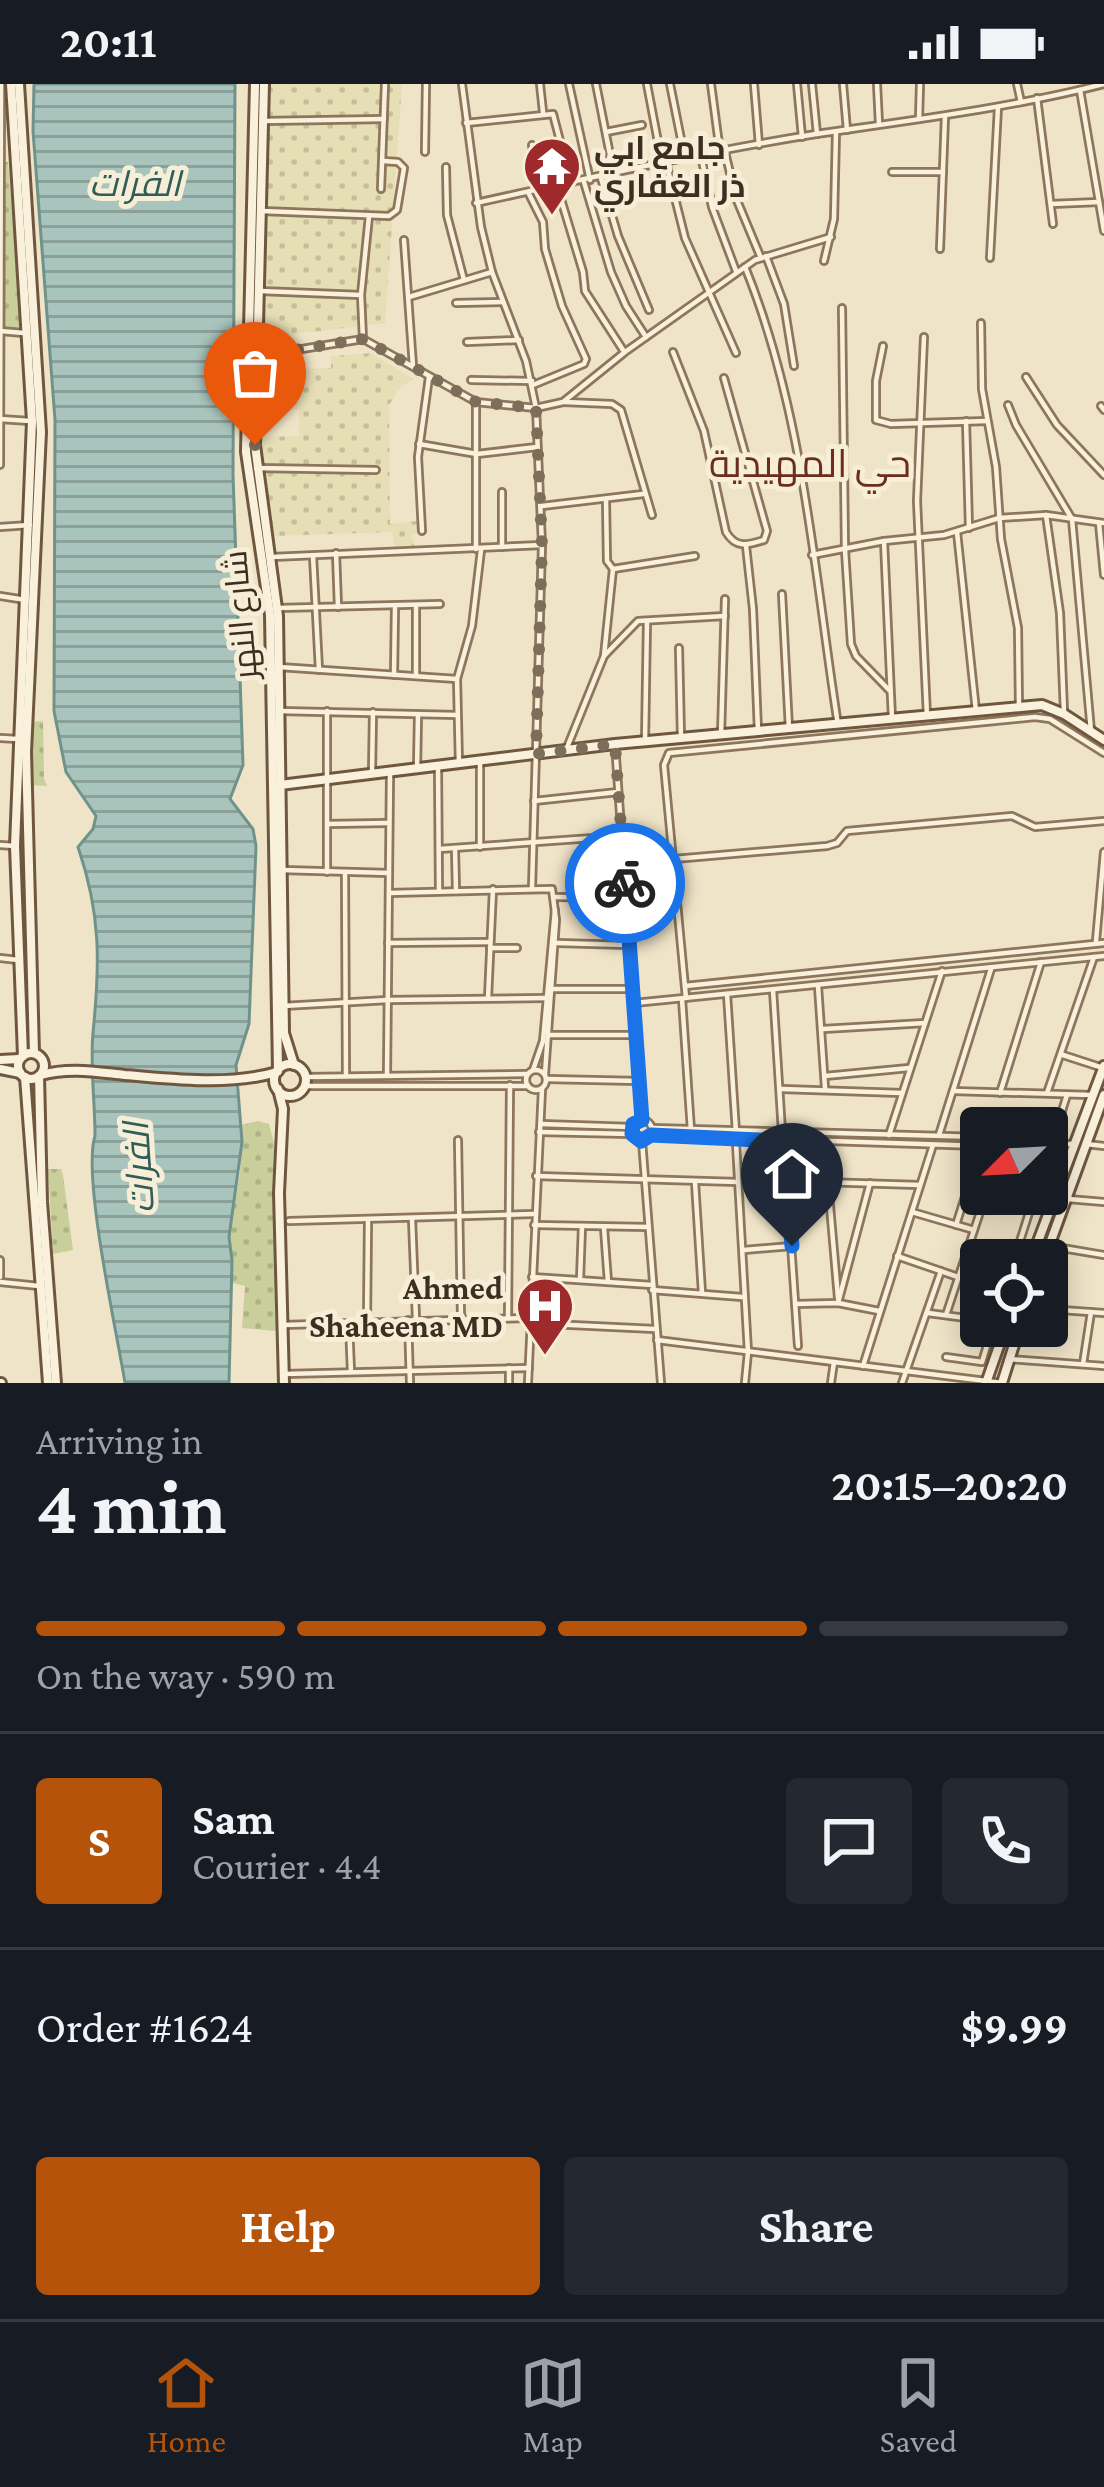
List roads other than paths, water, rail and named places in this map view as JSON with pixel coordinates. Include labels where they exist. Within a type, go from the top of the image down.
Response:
[{"type":"main road","points":[[15,84],[32,421],[31,566],[17,739],[16,893],[30,1056],[44,1068],[37,1202],[39,1286],[52,1383]]},
{"type":"main road","name":"شارع النهر","points":[[260,84],[264,121],[257,255],[256,468],[278,608],[274,639],[277,1071]]},
{"type":"main road","name":"شارع النهر","points":[[260,84],[246,452],[279,667],[282,870],[278,910],[284,1039],[294,1065]]},
{"type":"main road","points":[[17,133],[40,410],[26,752],[30,1056],[23,1075],[52,1383]]},
{"type":"main road","points":[[280,785],[615,744],[705,742],[721,735],[1019,707],[1049,706],[1104,740]]},
{"type":"main road","points":[[16,893],[28,894]]},
{"type":"main road","points":[[0,1064],[30,1056],[75,1069],[170,1078],[248,1078],[294,1065],[305,1082],[283,1109]]},
{"type":"main road","points":[[0,1064],[23,1075],[75,1069]]},
{"type":"main road","points":[[1068,1191],[1080,1144],[1091,1128],[1104,1067]]},
{"type":"main road","points":[[277,1071],[283,1109],[279,1192],[284,1378]]},
{"type":"main road","points":[[248,1078],[286,1095],[297,1094]]},
{"type":"main road","points":[[1040,1239],[1099,1095]]},
{"type":"main road","points":[[986,1382],[998,1347]]},
{"type":"main road","points":[[1002,1383],[1013,1347]]},
{"type":"street","points":[[381,189],[385,84]]},
{"type":"street","points":[[425,152],[426,84]]},
{"type":"street","points":[[462,84],[476,203],[492,272],[519,340],[536,408],[542,545],[532,888]]},
{"type":"street","points":[[540,84],[543,112]]},
{"type":"street","points":[[569,84],[611,272],[646,337]]},
{"type":"street","points":[[596,84],[614,175]]},
{"type":"street","points":[[647,84],[681,227],[736,352]]},
{"type":"street","points":[[670,84],[685,159]]},
{"type":"street","points":[[711,84],[722,152],[736,198],[784,304],[794,366]]},
{"type":"street","points":[[754,84],[759,146]]},
{"type":"street","points":[[796,84],[802,137]]},
{"type":"street","points":[[812,84],[817,134]]},
{"type":"street","points":[[843,84],[847,130]]},
{"type":"street","points":[[877,84],[879,124]]},
{"type":"street","points":[[920,84],[920,119]]},
{"type":"street","points":[[1017,84],[1021,102]]},
{"type":"street","points":[[476,203],[700,156],[998,107],[1100,85]]},
{"type":"street","points":[[0,465],[1,88]]},
{"type":"street","points":[[1080,90],[1104,231]]},
{"type":"street","points":[[1036,98],[1053,224]]},
{"type":"street","points":[[990,258],[998,107]]},
{"type":"street","points":[[466,123],[554,114],[571,183]]},
{"type":"street","points":[[940,249],[946,116]]},
{"type":"street","points":[[264,121],[384,119]]},
{"type":"street","points":[[606,132],[642,125]]},
{"type":"street","points":[[824,261],[832,238],[836,132]]},
{"type":"street","points":[[532,145],[540,189]]},
{"type":"street","points":[[700,156],[712,207],[737,272]]},
{"type":"street","points":[[262,211],[389,216],[397,210],[404,166],[383,161]]},
{"type":"street","points":[[446,167],[447,214],[464,280]]},
{"type":"street","points":[[892,172],[943,172]]},
{"type":"street","points":[[601,178],[618,236],[650,310]]},
{"type":"street","points":[[557,185],[583,272],[584,291],[625,352]]},
{"type":"street","points":[[471,380],[532,383],[584,364],[586,359],[562,306],[545,249],[543,223],[528,192]]},
{"type":"street","points":[[1051,204],[1099,202]]},
{"type":"street","points":[[363,339],[361,295],[369,216]]},
{"type":"street","points":[[563,402],[745,266],[832,238]]},
{"type":"street","points":[[404,240],[413,369]]},
{"type":"street","points":[[745,266],[792,423],[838,724]]},
{"type":"street","points":[[409,297],[492,272]]},
{"type":"street","points":[[260,291],[361,295]]},
{"type":"street","points":[[456,303],[502,302]]},
{"type":"street","points":[[842,308],[845,550],[853,649],[890,691]]},
{"type":"street","points":[[981,323],[980,372],[1018,628],[1019,707]]},
{"type":"street","points":[[0,331],[27,333]]},
{"type":"street","points":[[923,337],[919,538],[927,716]]},
{"type":"street","points":[[258,356],[363,339],[476,402],[536,408],[563,402],[613,404],[621,410],[652,515]]},
{"type":"street","points":[[467,342],[519,340]]},
{"type":"street","points":[[883,346],[876,420],[920,424],[987,421]]},
{"type":"street","points":[[775,355],[790,348]]},
{"type":"street","points":[[673,352],[704,430],[727,532],[733,541],[746,546],[764,540],[767,531],[724,378]]},
{"type":"street","points":[[422,531],[419,444],[429,377]]},
{"type":"street","points":[[1026,377],[1057,425],[1104,475]]},
{"type":"street","points":[[459,764],[458,679],[472,626],[479,549],[476,402]]},
{"type":"street","points":[[1007,405],[1072,519],[1090,731]]},
{"type":"street","points":[[1,420],[32,421]]},
{"type":"street","points":[[966,421],[968,528]]},
{"type":"street","points":[[419,444],[477,454],[537,447]]},
{"type":"street","points":[[256,468],[376,470]]},
{"type":"street","points":[[502,491],[502,548]]},
{"type":"street","points":[[542,506],[645,494]]},
{"type":"street","points":[[566,750],[604,656],[613,569],[607,562],[606,500]]},
{"type":"street","points":[[812,555],[957,532],[999,518],[1046,515],[1101,523],[1104,575]]},
{"type":"street","points":[[1046,515],[1060,613],[1064,714]]},
{"type":"street","points":[[0,527],[29,526]]},
{"type":"street","points":[[957,532],[976,712]]},
{"type":"street","points":[[884,541],[892,719]]},
{"type":"street","points":[[271,557],[542,545]]},
{"type":"street","points":[[746,546],[754,609],[758,731]]},
{"type":"street","points":[[336,553],[338,608]]},
{"type":"street","points":[[313,554],[319,670]]},
{"type":"street","points":[[613,569],[695,556]]},
{"type":"street","points":[[782,593],[789,728]]},
{"type":"street","points":[[0,596],[26,600]]},
{"type":"street","points":[[721,735],[725,598]]},
{"type":"street","points":[[278,608],[440,604]]},
{"type":"street","points":[[416,606],[416,676]]},
{"type":"street","points":[[394,675],[395,608]]},
{"type":"street","points":[[604,656],[638,621],[725,616]]},
{"type":"street","points":[[645,742],[647,621]]},
{"type":"street","points":[[679,648],[681,739]]},
{"type":"street","points":[[279,667],[458,679]]},
{"type":"street","points":[[279,711],[457,715]]},
{"type":"street","points":[[327,711],[327,872]]},
{"type":"street","points":[[372,776],[373,712]]},
{"type":"street","points":[[417,770],[418,714]]},
{"type":"street","points":[[692,1130],[685,986],[664,760],[673,752],[705,742],[1035,717],[1050,719],[1104,753]]},
{"type":"street","points":[[0,738],[17,739]]},
{"type":"street","points":[[615,744],[642,1120],[651,1132]]},
{"type":"street","points":[[480,761],[480,847]]},
{"type":"street","points":[[438,767],[439,891]]},
{"type":"street","points":[[387,1075],[390,773]]},
{"type":"street","points":[[534,801],[618,792]]},
{"type":"street","points":[[674,859],[827,846],[847,831],[1012,816],[1035,827],[1104,821]]},
{"type":"street","points":[[326,824],[389,823]]},
{"type":"street","points":[[439,849],[621,836]]},
{"type":"street","points":[[0,845],[15,846]]},
{"type":"street","points":[[455,848],[456,891]]},
{"type":"street","points":[[685,986],[1100,944],[1104,852]]},
{"type":"street","points":[[282,870],[389,873]]},
{"type":"street","points":[[345,872],[346,1076]]},
{"type":"street","points":[[389,892],[550,888],[556,897],[543,1041],[528,1086]]},
{"type":"street","points":[[488,999],[493,890]]},
{"type":"street","points":[[556,897],[626,898]]},
{"type":"street","points":[[528,1383],[533,1214],[554,910]]},
{"type":"street","points":[[388,943],[517,948]]},
{"type":"street","points":[[554,943],[629,945]]},
{"type":"street","points":[[634,1003],[1104,956]]},
{"type":"street","points":[[1047,1093],[1094,957]]},
{"type":"street","points":[[0,958],[19,960]]},
{"type":"street","points":[[1000,1093],[1041,962]]},
{"type":"street","points":[[938,1135],[992,967]]},
{"type":"street","points":[[889,1135],[942,971]]},
{"type":"street","points":[[818,986],[825,1088]]},
{"type":"street","points":[[551,989],[632,988]]},
{"type":"street","points":[[773,990],[782,1132]]},
{"type":"street","points":[[727,994],[748,1352],[745,1383]]},
{"type":"street","points":[[283,1006],[546,998]]},
{"type":"street","points":[[823,1029],[925,1023]]},
{"type":"street","points":[[548,1035],[636,1035]]},
{"type":"street","points":[[1060,1054],[1104,1067]]},
{"type":"street","points":[[825,1076],[910,1068]]},
{"type":"street","points":[[305,1082],[346,1076],[530,1072],[546,1077],[639,1081]]},
{"type":"street","points":[[305,1082],[542,1089]]},
{"type":"street","points":[[508,1317],[510,1085]]},
{"type":"street","points":[[780,1089],[902,1094]]},
{"type":"street","points":[[953,1090],[1099,1095]]},
{"type":"street","points":[[1063,1107],[1068,1094]]},
{"type":"street","points":[[538,1132],[632,1131],[642,1120]]},
{"type":"street","points":[[539,1124],[632,1131],[641,1141],[661,1383]]},
{"type":"street","points":[[1091,1128],[1104,1129]]},
{"type":"street","points":[[641,1141],[651,1132],[692,1130],[736,1136]]},
{"type":"street","points":[[651,1132],[960,1136]]},
{"type":"street","points":[[849,1134],[850,1143]]},
{"type":"street","points":[[761,1136],[783,1141],[960,1145]]},
{"type":"street","points":[[458,1140],[461,1317]]},
{"type":"street","points":[[783,1141],[799,1346]]},
{"type":"street","points":[[863,1366],[933,1144]]},
{"type":"street","points":[[1068,1144],[1104,1146]]},
{"type":"street","points":[[536,1177],[738,1182]]},
{"type":"street","points":[[788,1181],[920,1185]]},
{"type":"street","points":[[695,1182],[702,1293]]},
{"type":"street","points":[[828,1182],[838,1303]]},
{"type":"street","points":[[838,1303],[870,1183]]},
{"type":"street","points":[[1068,1199],[1104,1202]]},
{"type":"street","points":[[912,1212],[974,1230]]},
{"type":"street","points":[[956,1225],[960,1213]]},
{"type":"street","points":[[290,1221],[533,1214]]},
{"type":"street","points":[[946,1315],[978,1215]]},
{"type":"street","points":[[410,1383],[412,1220]]},
{"type":"street","points":[[368,1222],[368,1321]]},
{"type":"street","points":[[533,1225],[648,1227]]},
{"type":"street","points":[[580,1280],[582,1226]]},
{"type":"street","points":[[604,1226],[608,1282]]},
{"type":"street","points":[[742,1250],[792,1246]]},
{"type":"street","points":[[1068,1249],[1104,1255]]},
{"type":"street","points":[[897,1256],[958,1277]]},
{"type":"street","points":[[0,1260],[0,1280],[39,1286]]},
{"type":"street","points":[[835,1264],[848,1266]]},
{"type":"street","points":[[902,1383],[941,1270]]},
{"type":"street","points":[[531,1277],[745,1297]]},
{"type":"street","points":[[795,1304],[838,1303],[881,1311]]},
{"type":"street","points":[[1068,1310],[1104,1313]]},
{"type":"street","points":[[1083,1364],[1090,1312]]},
{"type":"street","points":[[928,1313],[960,1317]]},
{"type":"street","points":[[283,1325],[508,1317],[656,1329]]},
{"type":"street","points":[[349,1322],[351,1372]]},
{"type":"street","points":[[656,1340],[1002,1383]]},
{"type":"street","points":[[946,1357],[982,1362],[987,1347]]},
{"type":"street","points":[[1008,1360],[1104,1366]]},
{"type":"street","points":[[832,1383],[834,1362]]},
{"type":"street","points":[[509,1368],[509,1383]]},
{"type":"street","points":[[284,1378],[529,1368]]},
{"type":"street","points":[[464,1369],[464,1383]]},
{"type":"street","points":[[385,1371],[385,1383]]},
{"type":"water","name":"الفرات","points":[[34,84],[235,84],[233,474],[243,765],[230,799],[253,829],[256,846],[249,1024],[236,1065],[242,1142],[229,1237],[229,1383],[125,1383],[102,1256],[92,1156],[97,939],[78,847],[93,829],[96,816],[66,772],[54,711],[55,420],[33,131]]},
{"type":"place","name":"جامع ابي ذر الغفاري","points":[[552,217]]},
{"type":"place","name":"Ahmed Shaheena MD","points":[[545,1357]]},
{"type":"district","name":"حي المهيدية","points":[[810,463]]}]
